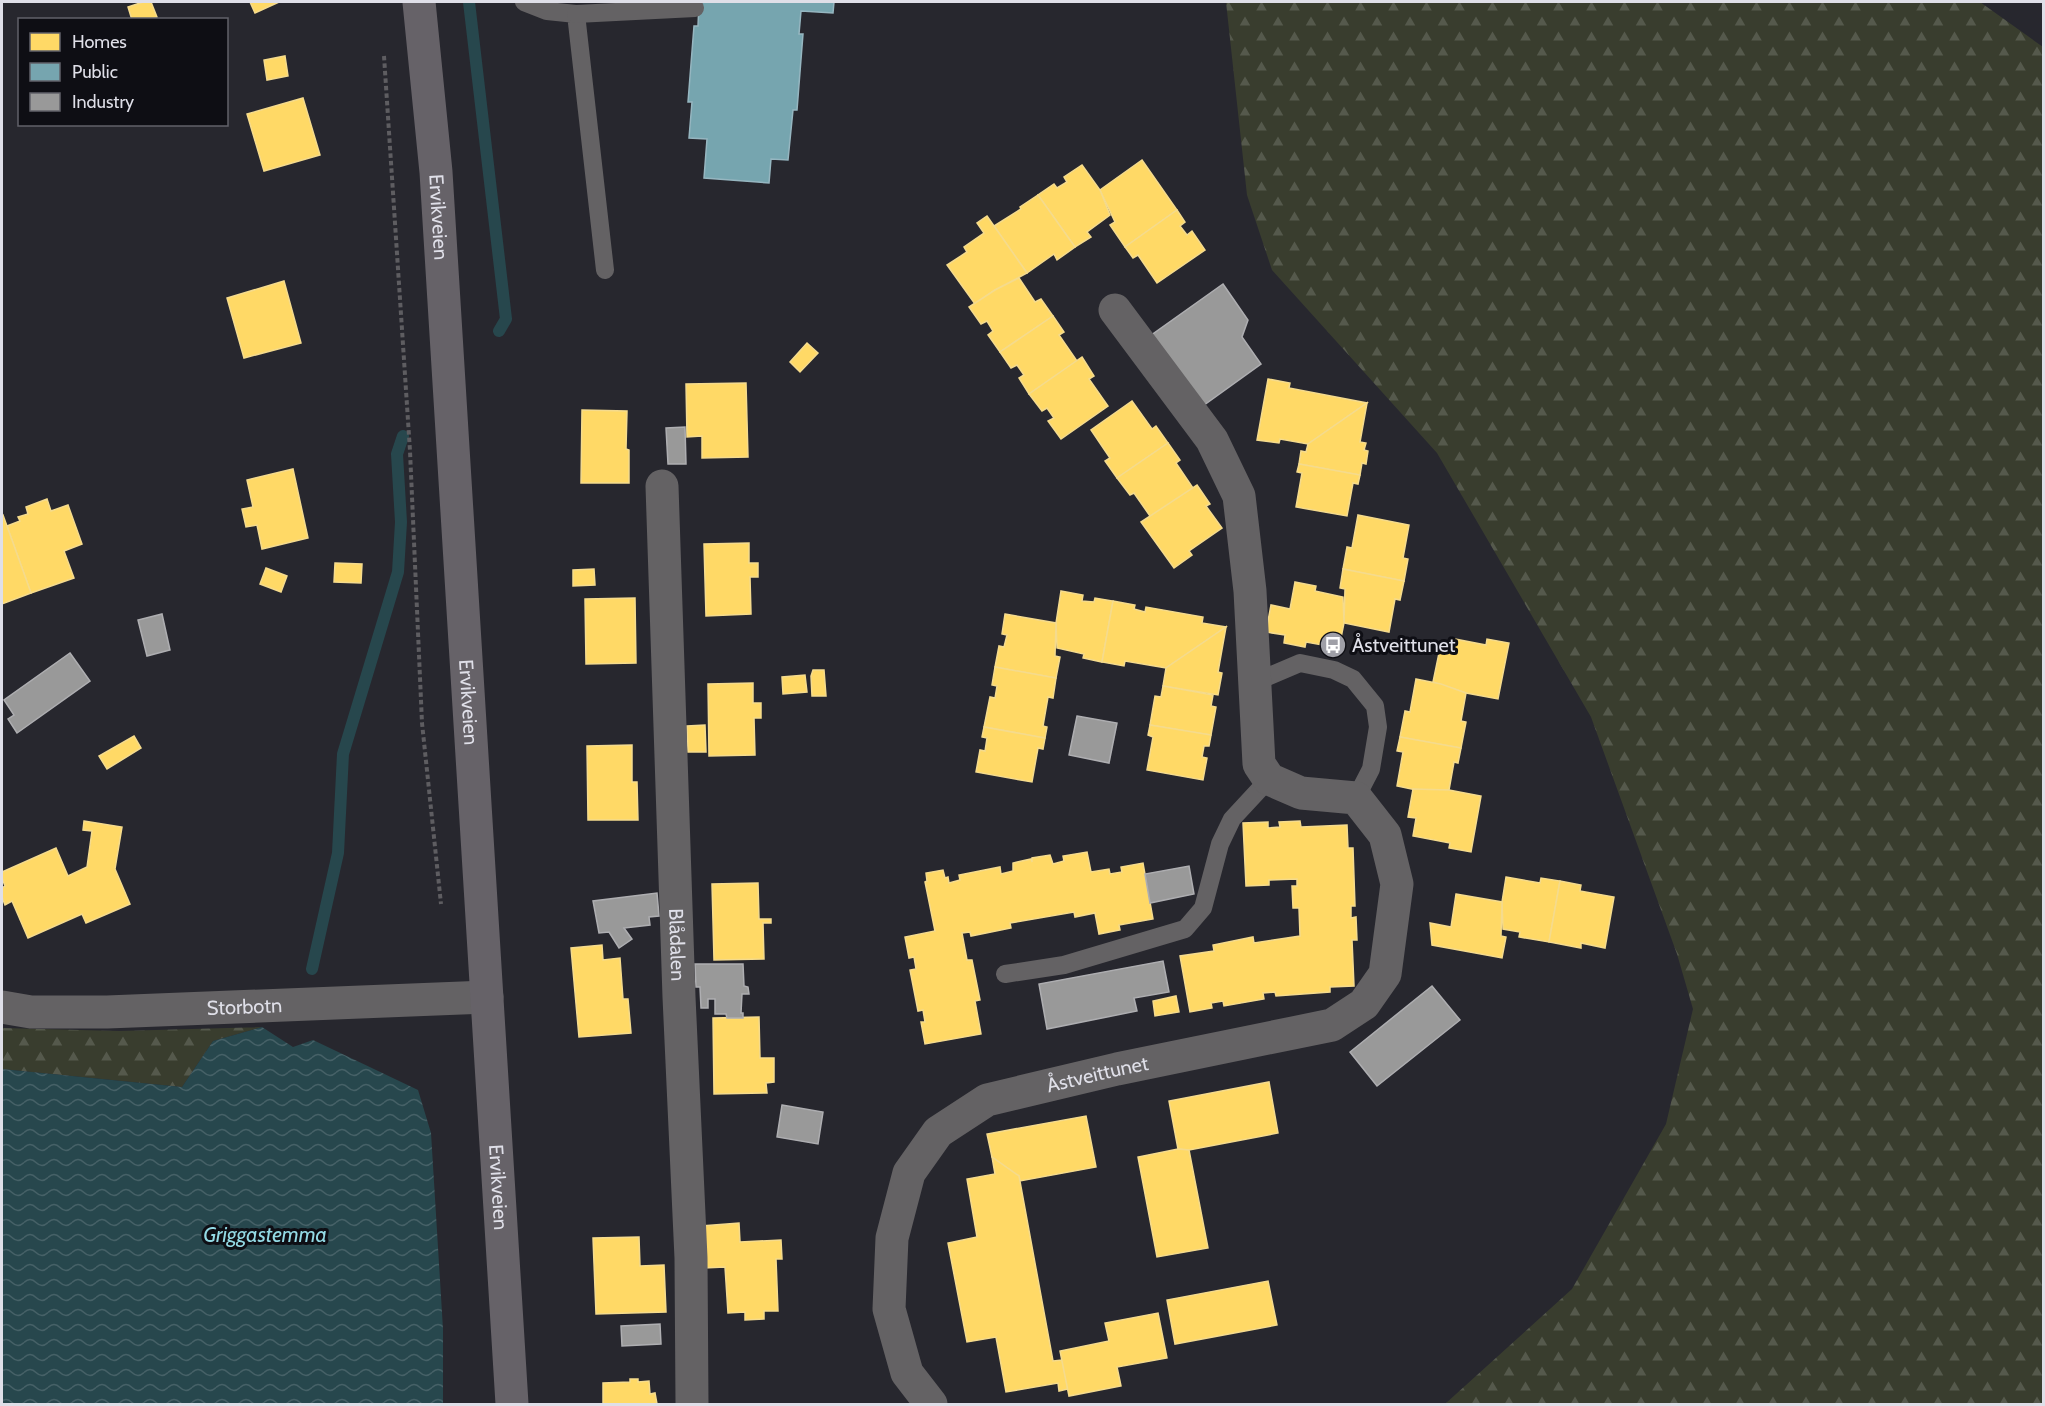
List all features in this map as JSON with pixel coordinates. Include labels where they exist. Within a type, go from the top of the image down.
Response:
[{"type":"main road","name":"Ervikveien","points":[[419,2],[436,172],[512,1404]]},
{"type":"street","points":[[1115,310],[1212,440],[1239,496],[1250,591],[1259,764],[1269,779],[1301,793],[1356,798]]},
{"type":"street","name":"Blådalen","points":[[662,486],[679,997],[691,1258],[692,1404]]},
{"type":"street","name":"Åstveittunet","points":[[931,1404],[907,1374],[889,1309],[892,1238],[909,1173],[938,1132],[987,1100],[1117,1069],[1332,1025],[1364,1004],[1385,974],[1397,884],[1385,835],[1356,798]]},
{"type":"street","name":"Storbotn","points":[[2,1007],[31,1012],[107,1012],[487,997]]},
{"type":"lane","points":[[524,2],[547,11],[576,14],[695,8]]},
{"type":"lane","points":[[576,14],[606,270]]},
{"type":"lane","points":[[1255,682],[1300,663],[1334,670],[1353,679],[1375,706],[1378,727],[1371,769],[1356,798]]},
{"type":"lane","points":[[1005,975],[1064,965],[1185,929],[1203,908],[1220,844],[1232,819],[1263,789],[1269,779]]},
{"type":"green space","points":[[1226,2],[1980,2],[2043,47],[2043,1404],[1445,1404],[1572,1289],[1666,1124],[1693,1009],[1677,954],[1591,717],[1437,453],[1272,270],[1247,195]]},
{"type":"green space","points":[[262,1027],[213,1041],[182,1087],[2,1069],[2,1028],[119,1031]]},
{"type":"water","name":"Griggastemma","points":[[262,1027],[293,1047],[313,1040],[418,1090],[431,1133],[443,1329],[443,1404],[2,1404],[2,1069],[182,1087],[213,1041]]},
{"type":"building: Homes","points":[[151,2],[157,17],[131,18],[128,7]]},
{"type":"building: Homes","points":[[250,2],[279,2],[255,13]]},
{"type":"building: Homes","points":[[285,56],[288,76],[267,80],[264,60]]},
{"type":"building: Homes","points":[[303,98],[320,155],[264,171],[247,114]]},
{"type":"building: Homes","points":[[1142,160],[1177,210],[1125,247],[1110,225],[1115,222],[1100,190]]},
{"type":"building: Homes","points":[[1082,165],[1100,190],[1110,215],[1087,232],[1091,237],[1075,247],[1038,195],[1054,184],[1057,188],[1067,182],[1064,177]]},
{"type":"building: Homes","points":[[1038,195],[1075,247],[1057,260],[1054,254],[1027,273],[994,226]]},
{"type":"building: Homes","points":[[1177,210],[1185,222],[1180,226],[1187,235],[1192,231],[1205,250],[1157,283],[1138,255],[1133,258],[1125,247]]},
{"type":"building: Homes","points":[[987,216],[1027,273],[975,304],[947,265],[967,252],[964,247],[984,233],[977,223]]},
{"type":"building: Homes","points":[[1019,278],[1035,302],[1041,299],[1053,316],[1000,352],[988,335],[993,331],[987,321],[981,324],[969,307]]},
{"type":"building: Homes","points":[[284,281],[301,343],[244,358],[227,298]]},
{"type":"building: Homes","points":[[1053,316],[1064,332],[1059,335],[1077,361],[1029,394],[1019,378],[1024,375],[1017,365],[1011,368],[1000,352]]},
{"type":"building: Homes","points":[[807,343],[818,353],[800,372],[790,362]]},
{"type":"building: Homes","points":[[1082,357],[1094,376],[1089,379],[1108,406],[1061,439],[1048,421],[1054,418],[1047,408],[1042,411],[1029,394]]},
{"type":"building: Homes","points":[[1268,379],[1290,383],[1289,388],[1367,403],[1308,444],[1280,439],[1279,443],[1257,440]]},
{"type":"building: Homes","points":[[746,383],[748,457],[702,458],[702,436],[687,437],[686,384]]},
{"type":"building: Homes","points":[[1132,401],[1152,429],[1156,426],[1168,443],[1117,478],[1105,461],[1110,458],[1091,430]]},
{"type":"building: Homes","points":[[1367,403],[1360,442],[1366,443],[1364,450],[1368,451],[1366,464],[1362,463],[1360,475],[1299,464],[1301,451],[1306,452],[1308,444]]},
{"type":"building: Homes","points":[[582,410],[627,411],[626,449],[629,450],[629,483],[581,483]]},
{"type":"building: Homes","points":[[1168,443],[1180,460],[1176,463],[1193,488],[1150,516],[1134,493],[1130,495],[1117,478]]},
{"type":"building: Homes","points":[[1299,464],[1360,475],[1358,484],[1353,483],[1347,516],[1296,507],[1302,473],[1297,472]]},
{"type":"building: Homes","points":[[293,469],[308,538],[262,549],[257,525],[246,527],[242,509],[253,507],[247,480]]},
{"type":"building: Homes","points":[[1197,485],[1210,504],[1206,506],[1222,528],[1189,551],[1192,555],[1174,568],[1141,522]]},
{"type":"building: Homes","points":[[47,499],[51,511],[68,505],[82,544],[64,551],[74,578],[31,593],[7,526],[20,521],[18,517],[28,514],[26,507]]},
{"type":"building: Homes","points":[[1358,515],[1409,525],[1403,558],[1408,559],[1404,581],[1343,569],[1347,547],[1352,548]]},
{"type":"building: Homes","points":[[2,516],[31,593],[2,604]]},
{"type":"building: Homes","points":[[749,543],[749,563],[758,563],[758,577],[750,577],[751,614],[706,616],[704,544]]},
{"type":"building: Homes","points":[[335,563],[362,564],[361,583],[334,582]]},
{"type":"building: Homes","points":[[266,568],[287,576],[281,592],[260,584]]},
{"type":"building: Homes","points":[[594,569],[595,585],[573,586],[573,570]]},
{"type":"building: Homes","points":[[1343,569],[1404,581],[1400,600],[1395,599],[1389,632],[1344,623],[1345,589],[1340,588]]},
{"type":"building: Homes","points":[[1295,582],[1316,586],[1315,591],[1343,597],[1344,623],[1339,648],[1306,642],[1305,647],[1284,643],[1285,635],[1266,632],[1271,605],[1290,609]]},
{"type":"building: Homes","points":[[1061,591],[1083,595],[1082,601],[1094,602],[1095,598],[1113,601],[1102,662],[1083,658],[1084,654],[1057,648],[1056,623]]},
{"type":"building: Homes","points":[[635,598],[636,663],[586,664],[585,599]]},
{"type":"building: Homes","points":[[1113,601],[1135,605],[1134,609],[1145,612],[1146,607],[1203,617],[1202,623],[1226,627],[1166,668],[1125,661],[1124,666],[1102,662]]},
{"type":"building: Homes","points":[[1005,614],[1056,623],[1055,656],[1060,657],[1056,678],[995,667],[999,646],[1004,647],[1007,635],[1002,634]]},
{"type":"building: Homes","points":[[1226,627],[1218,672],[1222,673],[1218,695],[1163,686],[1166,668]]},
{"type":"building: Homes","points":[[1450,638],[1486,645],[1487,639],[1509,643],[1498,699],[1466,693],[1433,682],[1439,653],[1447,654]]},
{"type":"building: Homes","points":[[995,667],[1056,678],[1053,698],[1048,697],[1043,726],[1047,727],[1045,738],[984,727],[990,697],[995,698],[997,686],[992,685]]},
{"type":"building: Homes","points":[[813,670],[824,670],[826,696],[812,696]]},
{"type":"building: Homes","points":[[805,675],[807,692],[783,694],[782,677]]},
{"type":"building: Homes","points":[[1416,679],[1441,684],[1466,693],[1461,721],[1466,722],[1461,748],[1400,737],[1405,711],[1410,712]]},
{"type":"building: Homes","points":[[753,683],[753,703],[761,703],[761,718],[754,718],[755,755],[709,756],[708,684]]},
{"type":"building: Homes","points":[[1163,686],[1213,695],[1211,706],[1216,707],[1211,735],[1150,725],[1155,696],[1161,697]]},
{"type":"building: Homes","points":[[705,725],[706,752],[688,752],[687,726]]},
{"type":"building: Homes","points":[[1150,725],[1211,735],[1209,746],[1204,746],[1202,757],[1207,758],[1203,780],[1147,770],[1153,737],[1148,735]]},
{"type":"building: Homes","points":[[984,727],[1045,738],[1043,749],[1038,748],[1032,782],[976,772],[980,750],[985,751],[987,738],[982,737]]},
{"type":"building: Homes","points":[[134,736],[141,748],[107,769],[99,756]]},
{"type":"building: Homes","points":[[1400,737],[1461,748],[1458,763],[1454,762],[1449,790],[1421,791],[1397,786],[1403,752],[1397,751]]},
{"type":"building: Homes","points":[[632,745],[632,782],[637,782],[638,820],[588,820],[587,746]]},
{"type":"building: Homes","points":[[1413,789],[1449,790],[1481,796],[1471,852],[1449,848],[1450,843],[1413,836],[1416,818],[1408,817]]},
{"type":"building: Homes","points":[[84,821],[122,827],[115,869],[130,904],[86,923],[82,914],[28,938],[12,901],[5,905],[2,897],[2,888],[5,886],[2,872],[56,848],[68,876],[87,867],[92,831],[83,830]]},
{"type":"building: Homes","points":[[1300,821],[1301,827],[1347,825],[1348,848],[1353,848],[1355,906],[1351,906],[1351,918],[1356,917],[1357,940],[1352,940],[1354,986],[1330,987],[1330,992],[1276,996],[1275,992],[1263,993],[1264,999],[1224,1006],[1223,1001],[1211,1003],[1212,1008],[1190,1012],[1180,956],[1214,951],[1213,945],[1253,937],[1254,943],[1300,936],[1299,908],[1293,908],[1292,886],[1297,886],[1297,879],[1269,880],[1269,885],[1246,886],[1243,823],[1268,822],[1268,828],[1280,827],[1279,822]]},
{"type":"building: Homes","points":[[1087,852],[1091,872],[1109,869],[1110,874],[1122,872],[1121,867],[1143,863],[1153,919],[1119,925],[1120,930],[1099,934],[1095,913],[1075,917],[1074,912],[1010,923],[1011,928],[971,936],[970,932],[962,933],[967,960],[972,960],[980,1000],[975,1001],[981,1034],[925,1044],[921,1022],[925,1022],[923,1010],[918,1011],[910,970],[916,969],[914,957],[909,958],[905,937],[935,931],[925,882],[927,881],[926,873],[943,870],[949,883],[960,880],[959,875],[1000,867],[1001,874],[1013,871],[1013,863],[1031,859],[1032,862],[1032,858],[1050,855],[1053,864],[1064,861],[1063,856]]},
{"type":"building: Homes","points":[[1506,877],[1540,883],[1541,878],[1560,881],[1549,942],[1519,937],[1520,932],[1503,929],[1502,902]]},
{"type":"building: Homes","points":[[1560,881],[1581,885],[1580,891],[1614,897],[1605,948],[1581,943],[1581,948],[1549,942]]},
{"type":"building: Homes","points":[[758,883],[759,919],[771,919],[771,923],[763,923],[764,959],[714,960],[712,884]]},
{"type":"building: Homes","points":[[1456,894],[1502,902],[1501,936],[1506,937],[1502,958],[1432,945],[1430,923],[1451,927]]},
{"type":"building: Homes","points":[[602,945],[603,960],[620,958],[623,999],[628,999],[631,1033],[579,1037],[571,948]]},
{"type":"building: Homes","points":[[1176,996],[1179,1012],[1155,1016],[1153,1001]]},
{"type":"building: Homes","points":[[759,1017],[760,1058],[774,1058],[774,1082],[766,1083],[767,1093],[714,1094],[713,1018]]},
{"type":"building: Homes","points":[[1269,1082],[1278,1133],[1189,1150],[1178,1149],[1169,1101]]},
{"type":"building: Homes","points":[[1086,1116],[1096,1167],[1020,1181],[1019,1176],[992,1157],[987,1134]]},
{"type":"building: Homes","points":[[1178,1149],[1189,1150],[1208,1248],[1157,1257],[1138,1157]]},
{"type":"building: Homes","points":[[992,1157],[1019,1176],[1053,1361],[1062,1360],[1068,1389],[1059,1391],[1058,1383],[1006,1392],[996,1337],[967,1342],[948,1243],[977,1237],[967,1179],[995,1174]]},
{"type":"building: Homes","points":[[739,1223],[740,1242],[781,1240],[782,1259],[776,1259],[778,1311],[764,1311],[764,1319],[745,1320],[745,1312],[728,1313],[725,1267],[704,1268],[701,1226]]},
{"type":"building: Homes","points":[[639,1237],[640,1266],[664,1265],[666,1312],[596,1314],[593,1238]]},
{"type":"building: Homes","points":[[1268,1281],[1277,1325],[1175,1344],[1167,1300]]},
{"type":"building: Homes","points":[[1158,1313],[1167,1358],[1117,1367],[1121,1386],[1069,1396],[1060,1351],[1109,1341],[1105,1323]]},
{"type":"building: Homes","points":[[630,1379],[638,1379],[638,1382],[649,1381],[650,1394],[655,1393],[657,1404],[603,1404],[603,1383],[630,1382]]},
{"type":"building: Public","points":[[699,2],[834,2],[833,13],[801,11],[799,34],[803,34],[797,110],[793,110],[788,160],[771,159],[769,183],[704,178],[707,139],[689,138],[692,102],[688,102],[694,26],[698,26]]},
{"type":"building: Industry","points":[[1223,284],[1248,320],[1242,337],[1261,364],[1200,408],[1150,336]]},
{"type":"building: Industry","points":[[685,427],[686,464],[668,464],[666,428]]},
{"type":"building: Industry","points":[[162,614],[170,650],[147,656],[138,620]]},
{"type":"building: Industry","points":[[70,653],[90,681],[17,733],[8,719],[14,715],[4,700]]},
{"type":"building: Industry","points":[[1077,716],[1117,723],[1109,763],[1069,755]]},
{"type":"building: Industry","points":[[1189,866],[1194,894],[1150,903],[1145,874]]},
{"type":"building: Industry","points":[[657,893],[659,916],[649,917],[650,925],[624,928],[632,939],[619,948],[609,932],[599,933],[593,901]]},
{"type":"building: Industry","points":[[1163,961],[1169,992],[1134,998],[1137,1011],[1047,1029],[1039,984]]},
{"type":"building: Industry","points":[[695,964],[743,964],[744,986],[748,987],[749,994],[742,994],[743,1018],[727,1018],[726,1014],[715,1014],[715,999],[708,999],[708,1008],[701,1008],[700,987],[696,987]]},
{"type":"building: Industry","points":[[1432,986],[1460,1020],[1377,1086],[1350,1052]]},
{"type":"building: Industry","points":[[782,1105],[823,1112],[818,1144],[777,1137]]},
{"type":"building: Industry","points":[[660,1324],[661,1344],[622,1346],[621,1326]]},
{"type":"waterway","points":[[469,2],[506,319],[499,331]]},
{"type":"waterway","points":[[312,969],[338,853],[343,754],[398,572],[401,522],[397,454],[403,436]]},
{"type":"place","name":"Åstveittunet","points":[[1333,645]]}]
